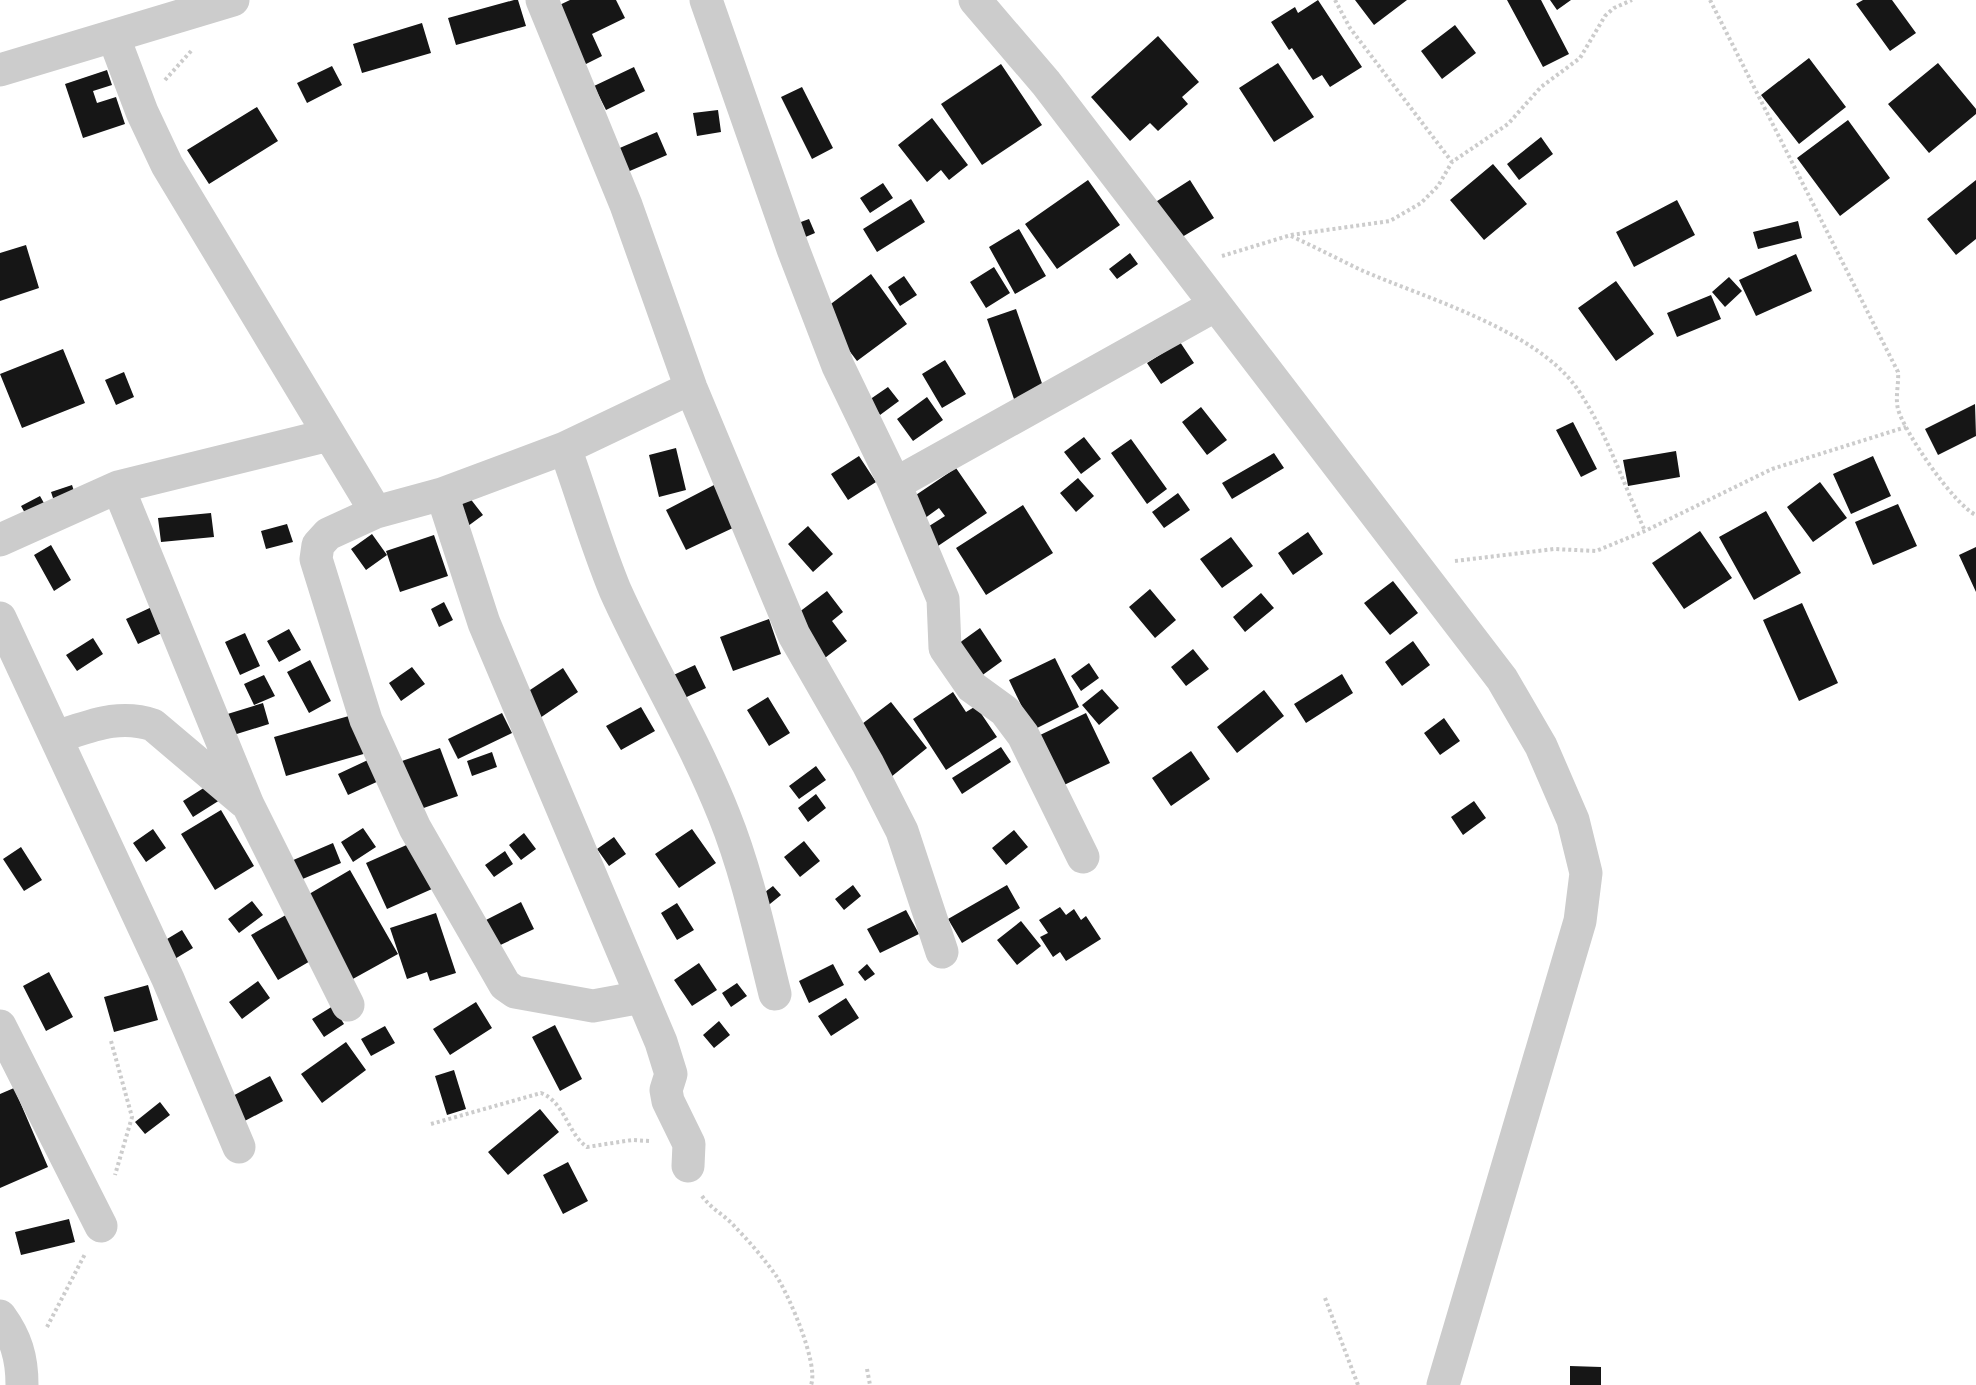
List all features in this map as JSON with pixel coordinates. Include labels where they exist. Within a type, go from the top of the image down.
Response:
[{"type":"street","points":[[0,70],[114,38],[233,0]]},
{"type":"street","points":[[542,0],[626,206],[691,388],[794,635],[868,764],[902,831],[942,952]]},
{"type":"street","points":[[706,0],[793,249],[834,356],[896,484],[943,599],[945,648],[972,687],[1005,711],[1023,735],[1083,857]]},
{"type":"street","points":[[975,0],[1046,83],[1187,267],[1214,306],[1502,679],[1541,746],[1573,820],[1586,873],[1580,921],[1443,1385]]},
{"type":"street","points":[[114,38],[142,112],[167,165],[376,513]]},
{"type":"street","points":[[896,484],[1214,306]]},
{"type":"street","points":[[642,997],[593,1006],[515,992],[505,985],[415,828],[366,720],[316,559],[318,545],[328,534],[376,513],[442,494],[565,448],[691,388]]},
{"type":"street","points":[[0,540],[118,487],[329,435]]},
{"type":"street","points":[[565,448],[615,588],[662,687],[697,750],[725,818],[749,892],[776,994]]},
{"type":"street","points":[[118,487],[248,805],[348,1005]]},
{"type":"street","points":[[442,494],[484,623],[642,997],[669,1067],[671,1074],[666,1090],[668,1101],[689,1144],[688,1166]]},
{"type":"street","points":[[0,618],[168,979],[239,1147]]},
{"type":"street","points":[[56,737],[112,720],[136,719],[153,725],[248,805]]},
{"type":"street","points":[[0,1026],[101,1226]]},
{"type":"street","points":[[0,1316],[14,1335],[21,1358],[22,1385]]},
{"type":"path","points":[[1335,0],[1350,28],[1452,162]]},
{"type":"path","points":[[1187,267],[1291,235],[1390,221],[1421,203],[1438,186],[1452,162],[1508,124],[1541,87],[1580,58],[1605,16],[1632,0]]},
{"type":"path","points":[[1710,0],[1898,372],[1899,410],[1906,427],[1955,500],[1967,511],[1976,515]]},
{"type":"path","points":[[142,112],[193,48]]},
{"type":"path","points":[[1291,235],[1362,270],[1422,293],[1486,324],[1524,343],[1558,367],[1589,407],[1645,531]]},
{"type":"path","points":[[1416,566],[1554,549],[1596,551],[1645,531],[1772,469],[1906,427]]},
{"type":"path","points":[[431,1124],[541,1093],[555,1101],[579,1141],[587,1147],[644,1139],[688,1166],[710,1207],[734,1224],[778,1278],[811,1354],[813,1379],[811,1385]]},
{"type":"path","points":[[1324,1298],[1358,1385]]},
{"type":"path","points":[[867,1369],[870,1385]]},
{"type":"building","points":[[518,0],[526,26],[456,45],[448,18]]},
{"type":"building","points":[[570,0],[616,0],[625,18],[592,34],[602,56],[578,68],[549,10]]},
{"type":"building","points":[[1318,0],[1362,67],[1330,87],[1322,75],[1313,80],[1292,48],[1289,50],[1271,22],[1295,7],[1298,13]]},
{"type":"building","points":[[1355,0],[1407,0],[1374,25]]},
{"type":"building","points":[[1507,0],[1541,0],[1569,54],[1543,67]]},
{"type":"building","points":[[1550,0],[1571,0],[1557,10]]},
{"type":"building","points":[[1863,0],[1892,0],[1916,33],[1890,51],[1856,4]]},
{"type":"building","points":[[422,23],[431,53],[362,73],[353,44]]},
{"type":"building","points":[[1455,25],[1476,53],[1442,79],[1421,51]]},
{"type":"building","points":[[1158,36],[1199,82],[1182,97],[1188,104],[1158,131],[1150,123],[1130,141],[1091,97]]},
{"type":"building","points":[[1809,58],[1846,107],[1799,144],[1761,95]]},
{"type":"building","points":[[1278,63],[1314,117],[1274,142],[1239,88]]},
{"type":"building","points":[[1938,63],[1976,109],[1976,114],[1929,153],[1888,104]]},
{"type":"building","points":[[1001,64],[1042,125],[982,165],[941,104]]},
{"type":"building","points":[[332,66],[342,85],[307,103],[297,83]]},
{"type":"building","points":[[634,67],[645,91],[606,110],[594,86]]},
{"type":"building","points":[[107,70],[112,85],[93,91],[97,103],[116,97],[125,124],[83,138],[65,84]]},
{"type":"building","points":[[802,87],[833,148],[812,159],[781,97]]},
{"type":"building","points":[[257,107],[278,141],[209,184],[187,150]]},
{"type":"building","points":[[718,110],[721,132],[697,136],[693,113]]},
{"type":"building","points":[[932,118],[968,165],[949,180],[941,170],[927,182],[898,145]]},
{"type":"building","points":[[1848,120],[1890,178],[1840,216],[1797,158]]},
{"type":"building","points":[[657,132],[667,155],[625,173],[615,150]]},
{"type":"building","points":[[1541,137],[1553,154],[1519,180],[1507,164]]},
{"type":"building","points":[[1493,164],[1527,204],[1484,240],[1450,200]]},
{"type":"building","points":[[1088,180],[1120,225],[1057,269],[1025,224]]},
{"type":"building","points":[[1190,180],[1214,218],[1177,240],[1154,203]]},
{"type":"building","points":[[1976,180],[1976,239],[1956,255],[1927,219]]},
{"type":"building","points":[[883,183],[893,198],[870,213],[860,198]]},
{"type":"building","points":[[911,199],[925,222],[877,252],[863,229]]},
{"type":"building","points":[[1677,200],[1695,235],[1634,267],[1616,232]]},
{"type":"building","points":[[809,219],[815,233],[796,241],[790,226]]},
{"type":"building","points":[[1798,221],[1802,238],[1758,249],[1753,232]]},
{"type":"building","points":[[1019,229],[1046,276],[1015,294],[989,247]]},
{"type":"building","points":[[26,245],[39,288],[0,301],[0,253]]},
{"type":"building","points":[[1130,253],[1138,264],[1117,279],[1109,269]]},
{"type":"building","points":[[1796,254],[1812,291],[1756,316],[1739,280]]},
{"type":"building","points":[[994,267],[1010,293],[986,308],[970,282]]},
{"type":"building","points":[[871,274],[907,324],[857,361],[820,312]]},
{"type":"building","points":[[904,276],[917,295],[900,306],[888,287]]},
{"type":"building","points":[[1729,277],[1742,291],[1725,307],[1712,292]]},
{"type":"building","points":[[1616,281],[1654,334],[1616,361],[1578,308]]},
{"type":"building","points":[[1711,295],[1721,319],[1677,337],[1667,313]]},
{"type":"building","points":[[1016,309],[1045,392],[1015,402],[987,319]]},
{"type":"building","points":[[1180,342],[1194,363],[1161,384],[1147,363]]},
{"type":"building","points":[[63,349],[85,403],[22,428],[0,374]]},
{"type":"building","points":[[945,360],[966,394],[942,408],[922,374]]},
{"type":"building","points":[[124,372],[134,397],[116,405],[105,380]]},
{"type":"building","points":[[888,387],[899,401],[880,415],[869,400]]},
{"type":"building","points":[[927,397],[943,420],[913,441],[897,419]]},
{"type":"building","points":[[1975,404],[1976,436],[1938,455],[1925,429]]},
{"type":"building","points":[[1201,407],[1227,440],[1207,455],[1182,422]]},
{"type":"building","points":[[1573,422],[1597,469],[1581,477],[1556,430]]},
{"type":"building","points":[[1084,437],[1101,459],[1081,474],[1064,452]]},
{"type":"building","points":[[1131,439],[1167,489],[1147,504],[1111,453]]},
{"type":"building","points":[[676,448],[686,490],[659,497],[649,455]]},
{"type":"building","points":[[1676,451],[1680,477],[1628,486],[1623,460]]},
{"type":"building","points":[[1274,453],[1284,468],[1232,499],[1222,483]]},
{"type":"building","points":[[859,456],[876,482],[848,500],[831,474]]},
{"type":"building","points":[[1873,456],[1891,496],[1851,514],[1833,474]]},
{"type":"building","points":[[956,468],[987,513],[938,546],[926,528],[945,516],[939,508],[921,521],[907,501]]},
{"type":"building","points":[[1078,478],[1094,496],[1076,512],[1060,493]]},
{"type":"building","points":[[1820,482],[1847,518],[1813,542],[1787,507]]},
{"type":"building","points":[[72,485],[78,503],[57,510],[51,492]]},
{"type":"building","points":[[714,485],[735,527],[686,550],[666,510]]},
{"type":"building","points":[[1178,493],[1190,510],[1164,528],[1152,512]]},
{"type":"building","points":[[40,496],[49,512],[30,522],[21,506]]},
{"type":"building","points":[[469,497],[483,515],[464,529],[451,511]]},
{"type":"building","points":[[1898,504],[1917,546],[1873,565],[1855,522]]},
{"type":"building","points":[[1023,505],[1053,553],[986,595],[956,548]]},
{"type":"building","points":[[1766,511],[1801,573],[1754,600],[1719,537]]},
{"type":"building","points":[[211,513],[214,537],[161,542],[158,518]]},
{"type":"building","points":[[287,524],[293,542],[266,549],[261,531]]},
{"type":"building","points":[[808,526],[833,554],[813,572],[788,544]]},
{"type":"building","points":[[1700,531],[1732,578],[1684,609],[1652,563]]},
{"type":"building","points":[[1308,532],[1323,554],[1293,575],[1278,553]]},
{"type":"building","points":[[372,534],[387,555],[366,570],[351,549]]},
{"type":"building","points":[[434,535],[448,576],[400,592],[386,551]]},
{"type":"building","points":[[1231,537],[1253,566],[1222,588],[1200,559]]},
{"type":"building","points":[[51,545],[71,580],[54,591],[34,555]]},
{"type":"building","points":[[1976,547],[1976,592],[1959,555]]},
{"type":"building","points":[[1393,581],[1418,613],[1390,635],[1364,603]]},
{"type":"building","points":[[1150,589],[1176,620],[1155,638],[1129,607]]},
{"type":"building","points":[[827,591],[843,612],[832,621],[847,641],[821,661],[790,619]]},
{"type":"building","points":[[1261,593],[1274,608],[1245,632],[1233,617]]},
{"type":"building","points":[[444,602],[453,620],[439,627],[431,609]]},
{"type":"building","points":[[1802,603],[1838,683],[1799,701],[1763,620]]},
{"type":"building","points":[[154,606],[166,631],[138,644],[126,619]]},
{"type":"building","points":[[769,619],[781,654],[733,671],[720,637]]},
{"type":"building","points":[[980,628],[1002,661],[977,679],[955,646]]},
{"type":"building","points":[[289,629],[301,650],[279,662],[267,641]]},
{"type":"building","points":[[245,633],[260,666],[240,675],[225,642]]},
{"type":"building","points":[[93,638],[103,654],[77,671],[66,655]]},
{"type":"building","points":[[1413,641],[1430,665],[1402,686],[1385,662]]},
{"type":"building","points":[[1193,649],[1209,669],[1186,686],[1171,667]]},
{"type":"building","points":[[1055,658],[1079,707],[1033,730],[1009,680]]},
{"type":"building","points":[[310,660],[331,701],[309,713],[287,672]]},
{"type":"building","points":[[1089,663],[1099,678],[1081,691],[1071,676]]},
{"type":"building","points":[[695,665],[706,688],[676,702],[665,679]]},
{"type":"building","points":[[412,667],[425,684],[401,701],[389,683]]},
{"type":"building","points":[[563,668],[578,692],[537,720],[521,696]]},
{"type":"building","points":[[1342,674],[1353,693],[1306,723],[1294,704]]},
{"type":"building","points":[[264,675],[275,696],[254,705],[244,684]]},
{"type":"building","points":[[1102,689],[1119,708],[1099,725],[1082,705]]},
{"type":"building","points":[[1264,690],[1284,716],[1237,753],[1217,727]]},
{"type":"building","points":[[953,692],[966,712],[976,706],[997,737],[946,770],[913,719]]},
{"type":"building","points":[[768,697],[790,733],[769,746],[747,710]]},
{"type":"building","points":[[891,702],[927,748],[891,777],[854,730]]},
{"type":"building","points":[[263,703],[269,724],[227,737],[221,716]]},
{"type":"building","points":[[641,707],[655,731],[621,750],[606,726]]},
{"type":"building","points":[[502,713],[512,733],[458,759],[448,739]]},
{"type":"building","points":[[1086,713],[1110,763],[1062,786],[1038,736]]},
{"type":"building","points":[[356,714],[367,753],[286,776],[274,737]]},
{"type":"building","points":[[1444,718],[1460,741],[1440,755],[1424,733]]},
{"type":"building","points":[[1001,747],[1011,762],[962,794],[952,778]]},
{"type":"building","points":[[440,748],[458,796],[415,811],[399,762]]},
{"type":"building","points":[[1191,751],[1210,779],[1171,806],[1152,778]]},
{"type":"building","points":[[492,752],[497,767],[472,776],[467,761]]},
{"type":"building","points":[[370,759],[381,780],[348,795],[338,774]]},
{"type":"building","points":[[816,766],[826,780],[799,799],[789,786]]},
{"type":"building","points":[[210,784],[220,800],[193,817],[183,801]]},
{"type":"building","points":[[816,794],[826,808],[808,822],[798,808]]},
{"type":"building","points":[[1474,801],[1486,818],[1463,835],[1451,817]]},
{"type":"building","points":[[221,810],[254,866],[215,890],[181,834]]},
{"type":"building","points":[[363,828],[376,847],[353,862],[341,842]]},
{"type":"building","points":[[153,829],[166,848],[146,862],[133,843]]},
{"type":"building","points":[[692,829],[716,863],[679,888],[655,854]]},
{"type":"building","points":[[1014,830],[1028,847],[1006,865],[992,848]]},
{"type":"building","points":[[524,833],[536,849],[521,860],[509,845]]},
{"type":"building","points":[[614,837],[626,854],[609,866],[597,849]]},
{"type":"building","points":[[804,841],[820,861],[800,877],[784,857]]},
{"type":"building","points":[[333,843],[341,863],[293,883],[284,864]]},
{"type":"building","points":[[411,843],[432,889],[387,909],[366,863]]},
{"type":"building","points":[[21,847],[42,880],[24,891],[3,859]]},
{"type":"building","points":[[505,851],[513,864],[494,877],[485,865]]},
{"type":"building","points":[[350,870],[398,954],[351,980],[304,897]]},
{"type":"building","points":[[853,885],[861,896],[844,910],[835,899]]},
{"type":"building","points":[[1007,885],[1020,908],[962,943],[948,919]]},
{"type":"building","points":[[773,886],[781,895],[765,908],[757,898]]},
{"type":"building","points":[[252,901],[263,915],[239,933],[228,919]]},
{"type":"building","points":[[521,902],[534,929],[494,948],[482,922]]},
{"type":"building","points":[[677,903],[694,930],[677,940],[661,913]]},
{"type":"building","points":[[1060,907],[1066,915],[1074,909],[1081,920],[1086,916],[1101,939],[1066,961],[1060,952],[1053,957],[1040,937],[1048,933],[1039,920]]},
{"type":"building","points":[[906,910],[919,934],[880,953],[867,929]]},
{"type":"building","points":[[291,912],[317,957],[278,980],[251,935]]},
{"type":"building","points":[[436,913],[456,973],[430,981],[427,972],[407,979],[390,928]]},
{"type":"building","points":[[1021,921],[1041,946],[1017,965],[997,940]]},
{"type":"building","points":[[182,930],[193,948],[173,960],[162,942]]},
{"type":"building","points":[[699,963],[717,990],[692,1006],[674,980]]},
{"type":"building","points":[[833,964],[844,985],[809,1003],[799,981]]},
{"type":"building","points":[[867,964],[875,974],[865,981],[858,972]]},
{"type":"building","points":[[49,972],[73,1017],[46,1031],[23,986]]},
{"type":"building","points":[[258,981],[270,998],[242,1019],[229,1002]]},
{"type":"building","points":[[737,983],[747,996],[731,1007],[722,993]]},
{"type":"building","points":[[148,985],[158,1020],[114,1032],[104,997]]},
{"type":"building","points":[[846,998],[859,1018],[831,1036],[818,1016]]},
{"type":"building","points":[[476,1002],[492,1028],[450,1055],[433,1029]]},
{"type":"building","points":[[333,1006],[344,1024],[324,1037],[312,1019]]},
{"type":"building","points":[[719,1021],[730,1035],[714,1048],[703,1035]]},
{"type":"building","points":[[555,1025],[582,1079],[560,1091],[532,1037]]},
{"type":"building","points":[[385,1026],[395,1043],[371,1056],[361,1039]]},
{"type":"building","points":[[346,1042],[366,1070],[322,1103],[301,1074]]},
{"type":"building","points":[[454,1070],[466,1109],[447,1115],[435,1076]]},
{"type":"building","points":[[270,1076],[283,1101],[239,1124],[227,1099]]},
{"type":"building","points":[[14,1088],[48,1167],[0,1188],[0,1094]]},
{"type":"building","points":[[160,1102],[170,1115],[145,1134],[135,1122]]},
{"type":"building","points":[[540,1109],[559,1132],[508,1175],[488,1152]]},
{"type":"building","points":[[568,1162],[588,1201],[563,1214],[543,1175]]},
{"type":"building","points":[[69,1219],[75,1242],[21,1255],[15,1232]]},
{"type":"building","points":[[1570,1366],[1601,1367],[1601,1385],[1570,1385]]}]
